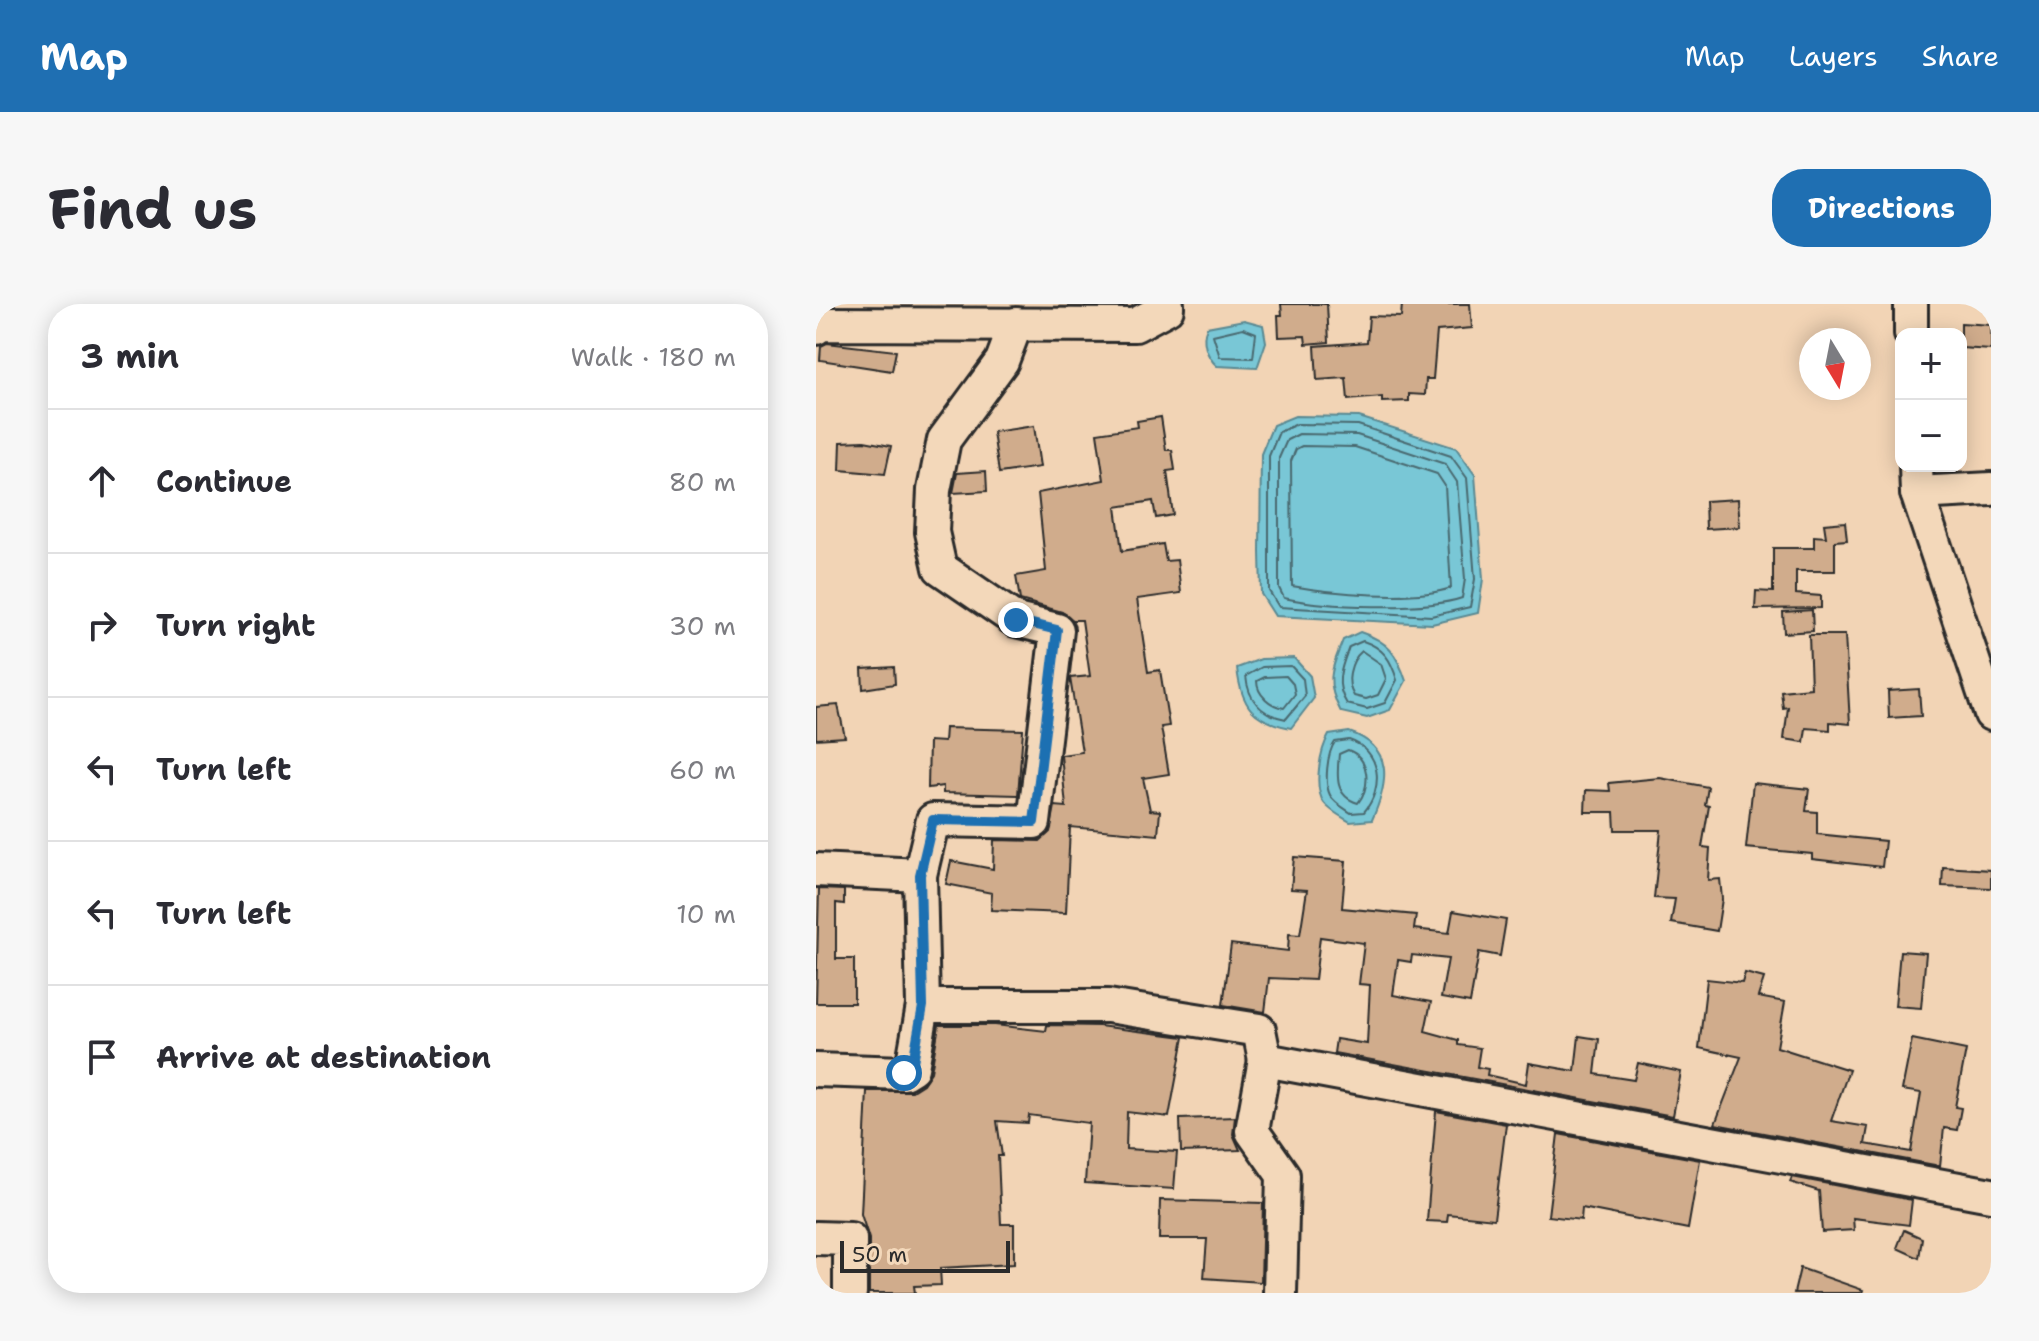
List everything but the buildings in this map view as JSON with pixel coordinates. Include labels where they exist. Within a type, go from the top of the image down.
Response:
[{"type":"street","points":[[816,328],[817,324],[1135,325],[1167,308],[1167,304]]},
{"type":"street","points":[[1911,304],[1911,328]]},
{"type":"street","points":[[816,1070],[910,1071],[923,1006],[920,875],[933,820],[1034,822],[1057,630],[1016,620],[940,568],[932,532],[934,490],[944,440],[1002,361],[1016,324]]},
{"type":"street","points":[[1991,489],[1917,479],[1991,714]]},
{"type":"street","points":[[816,870],[920,875]]},
{"type":"street","points":[[923,1006],[1108,1006],[1259,1030],[1265,1060],[1252,1131],[1283,1175],[1280,1293]]},
{"type":"street","points":[[1265,1060],[1991,1195]]},
{"type":"street","points":[[816,1238],[850,1239],[850,1293]]},
{"type":"water","points":[[1244,320],[1263,325],[1266,342],[1257,368],[1217,366],[1206,348],[1204,337],[1207,327]]},
{"type":"water","points":[[1295,416],[1359,417],[1456,448],[1475,475],[1483,579],[1478,613],[1432,624],[1275,616],[1261,594],[1261,454],[1273,425]]},
{"type":"water","points":[[1360,632],[1378,640],[1390,650],[1406,681],[1390,710],[1367,718],[1341,712],[1331,684],[1343,640]]},
{"type":"water","points":[[1294,658],[1310,676],[1314,698],[1291,728],[1267,721],[1251,710],[1242,692],[1237,668],[1261,659]]},
{"type":"water","points":[[1349,732],[1374,747],[1384,767],[1382,792],[1372,820],[1350,822],[1329,809],[1321,796],[1319,769],[1329,735]]},
{"type":"route","points":[[904,1073],[912,1068],[923,1006],[920,875],[933,820],[1034,822],[1057,630],[1016,620]]}]
